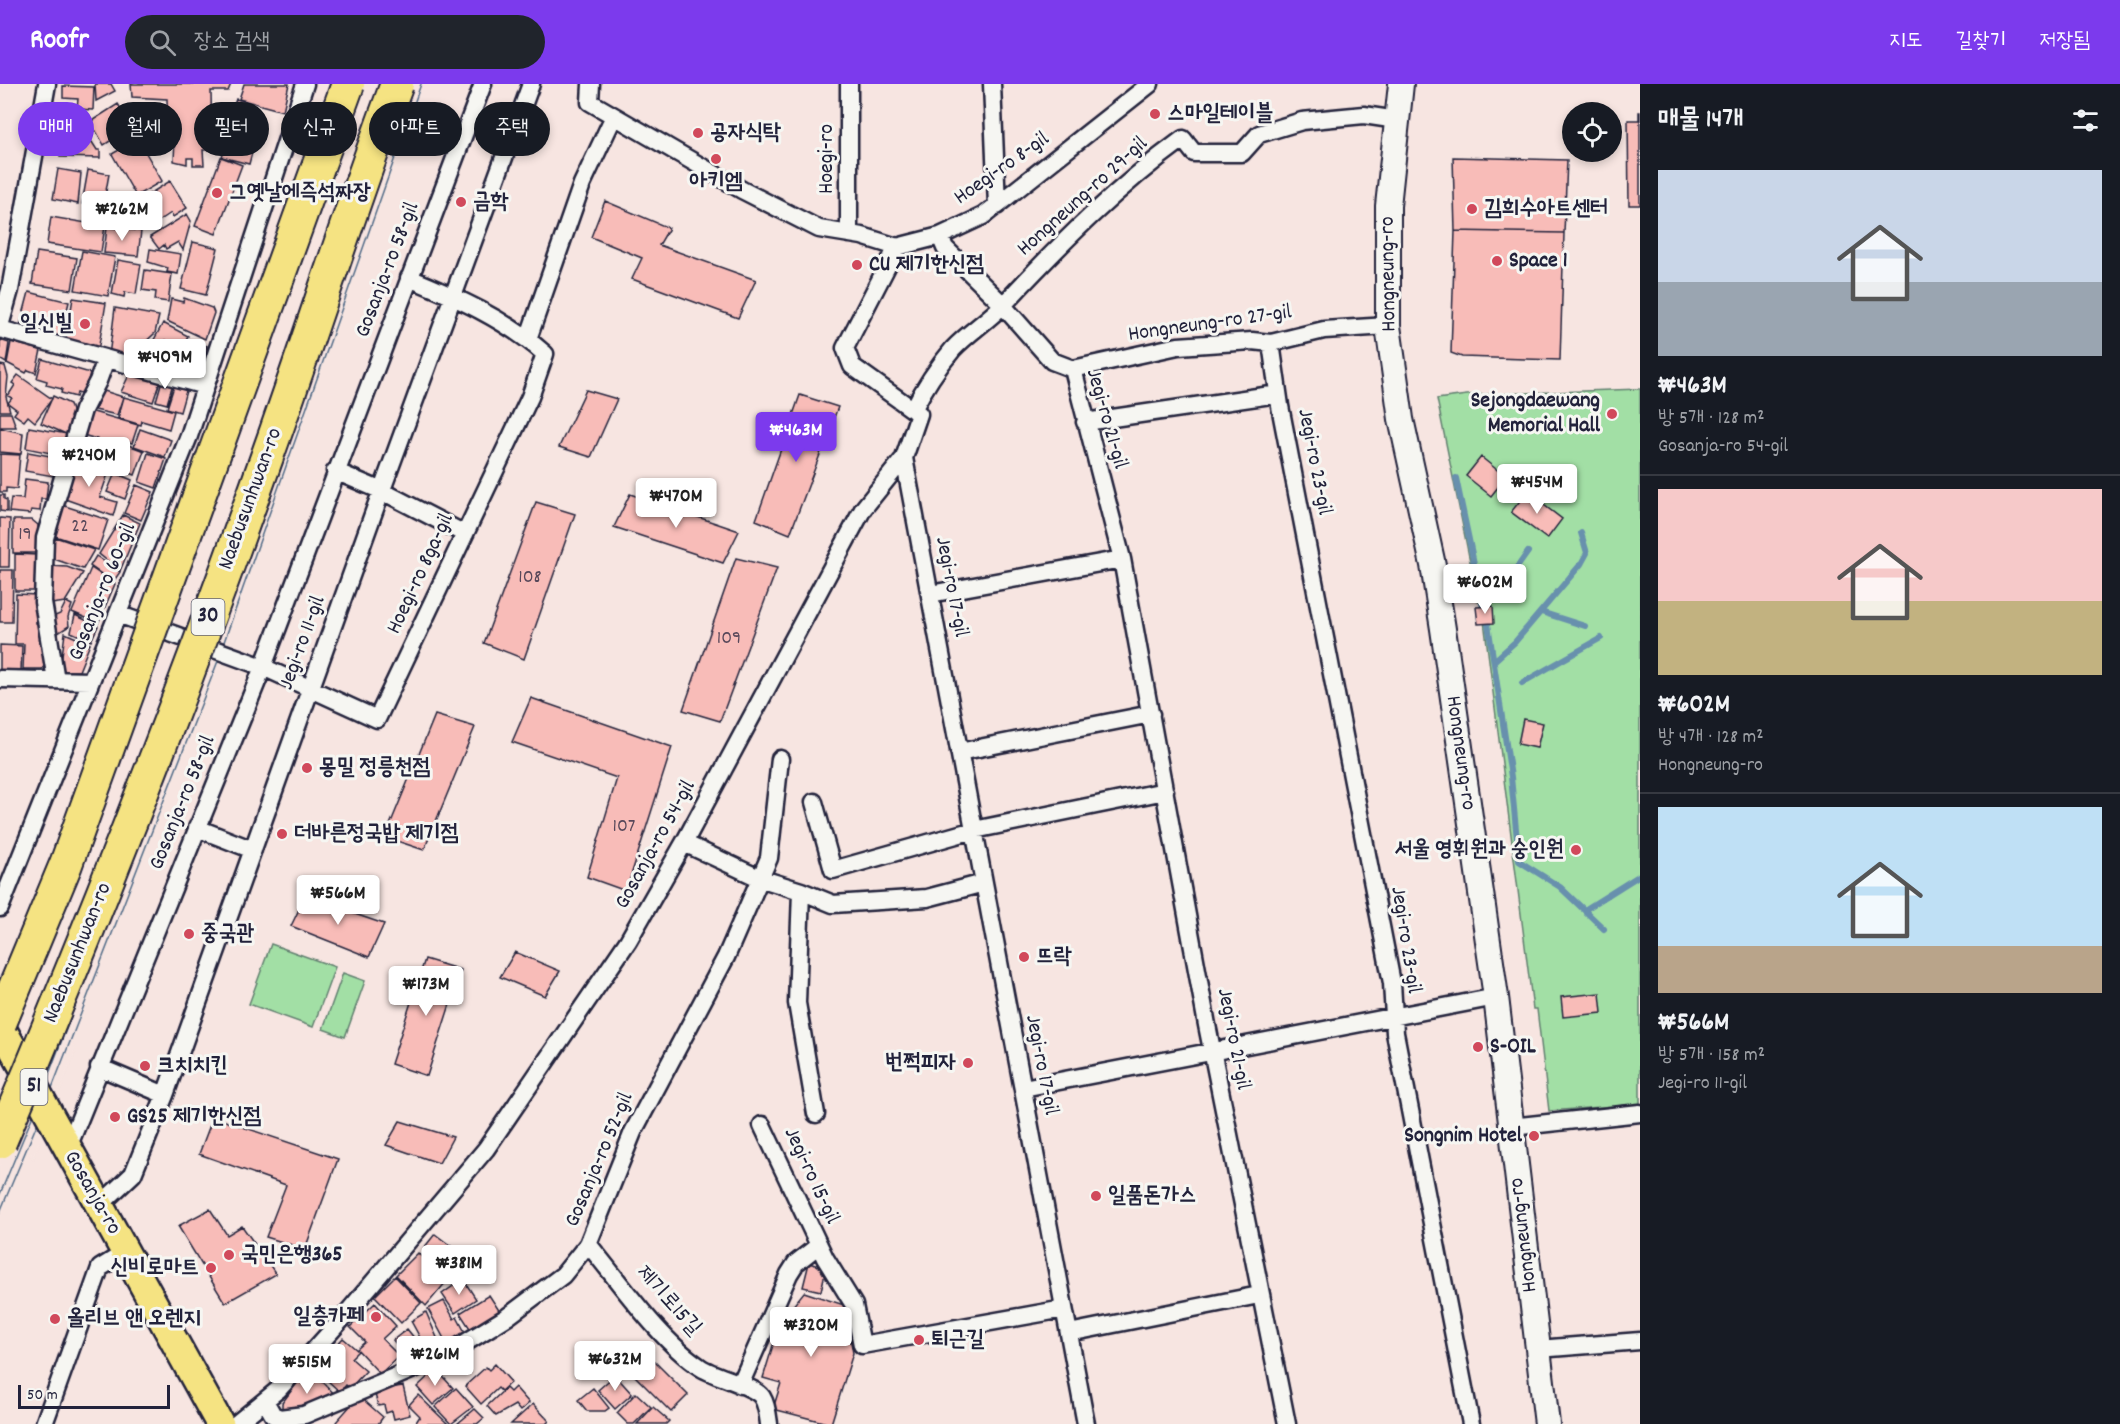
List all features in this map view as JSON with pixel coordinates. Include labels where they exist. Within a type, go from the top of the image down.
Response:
[{"type":"highway","name":"Naebusunhwan-ro","points":[[0,1024],[66,864],[348,84]]},
{"type":"highway","name":"Naebusunhwan-ro","points":[[0,1142],[76,962],[172,715],[265,463],[397,84]]},
{"type":"main road","points":[[1383,84],[1397,120]]},
{"type":"main road","name":"Hongneung-ro","points":[[1401,84],[1388,206],[1388,326],[1401,419],[1433,565],[1496,997],[1547,1424]]},
{"type":"main road","points":[[1397,120],[1414,84]]},
{"type":"main road","name":"Gosanja-ro","points":[[0,1024],[67,1150],[100,1205],[220,1424]]},
{"type":"street","points":[[47,84],[5,290],[0,328],[205,386]]},
{"type":"street","name":"Gosanja-ro 60-gil","points":[[0,908],[92,681],[123,615],[189,436],[305,84]]},
{"type":"street","name":"Gosanja-ro 58-gil","points":[[67,1150],[197,828],[255,664],[335,471],[483,84]]},
{"type":"street","name":"Jegi-ro 11-gil","points":[[100,1205],[133,1174],[165,1095],[531,84]]},
{"type":"street","name":"Hoegi-ro 8-gil","points":[[591,84],[590,102],[742,190],[819,229],[849,234],[897,247],[940,236],[983,216],[1150,84]]},
{"type":"street","name":"Hoegi-ro","points":[[849,84],[849,234]]},
{"type":"street","points":[[992,84],[997,206]]},
{"type":"street","name":"Hongneung-ro 29-gil","points":[[913,410],[928,380],[954,348],[1002,306],[1078,226],[1148,165],[1183,139],[1194,153],[1242,153],[1258,134],[1302,121],[1364,115],[1397,120]]},
{"type":"street","points":[[528,339],[582,184],[614,116]]},
{"type":"street","name":"Jegi-ro 21-gil","points":[[940,236],[945,248],[1052,361],[1073,369],[1122,559],[1212,1050],[1259,1295],[1287,1424]]},
{"type":"street","points":[[897,247],[845,348],[852,366],[913,410]]},
{"type":"street","name":"Hoegi-ro 8ga-gil","points":[[123,615],[255,664],[377,719],[530,397],[546,354],[528,339],[453,296],[409,278]]},
{"type":"street","name":"Hongneung-ro 27-gil","points":[[1073,369],[1178,346],[1252,341],[1271,343],[1324,330],[1388,326]]},
{"type":"street","name":"Jegi-ro 23-gil","points":[[1271,343],[1278,394],[1392,983],[1395,1033],[1471,1424]]},
{"type":"street","points":[[56,680],[43,602],[45,538],[83,408],[98,381],[106,359]]},
{"type":"street","name":"Jegi-ro 23-gil","points":[[1085,422],[1278,394]]},
{"type":"street","name":"Gosanja-ro 54-gil","points":[[236,1424],[279,1389],[342,1319],[486,1149],[628,941],[684,843],[863,508],[904,458],[919,414],[913,410]]},
{"type":"street","name":"Jegi-ro 17-gil","points":[[904,458],[1086,1424]]},
{"type":"street","points":[[335,471],[382,491],[465,534]]},
{"type":"street","points":[[930,594],[1122,559]]},
{"type":"street","points":[[0,679],[92,681]]},
{"type":"street","points":[[959,752],[1151,714]]},
{"type":"street","name":"Gosanja-ro 52-gil","points":[[264,1401],[273,1415],[279,1418],[312,1413],[442,1357],[500,1322],[563,1275],[588,1244],[633,1132],[726,957],[769,858],[780,759]]},
{"type":"street","points":[[814,802],[833,870],[974,830],[1165,791]]},
{"type":"street","points":[[197,828],[253,850]]},
{"type":"street","points":[[684,843],[759,878],[833,904],[927,898],[984,883]]},
{"type":"street","points":[[801,891],[798,1003],[816,1114]]},
{"type":"street","points":[[1023,1088],[1496,997]]},
{"type":"street","points":[[99,1067],[165,1095]]},
{"type":"street","points":[[1511,1127],[1640,1113]]},
{"type":"street","name":"Jegi-ro 15-gil","points":[[762,1125],[819,1245],[854,1305],[862,1345],[1065,1309]]},
{"type":"street","points":[[588,1244],[645,1313],[683,1354],[701,1368],[762,1397],[769,1424]]},
{"type":"street","name":"Jegi-ro 15-gil","points":[[740,1385],[789,1274],[796,1263],[819,1245]]},
{"type":"street","points":[[44,1424],[100,1268],[126,1252]]},
{"type":"street","points":[[1069,1333],[1259,1295]]},
{"type":"street","points":[[1538,1349],[1640,1341]]},
{"type":"street","points":[[312,1413],[325,1424]]},
{"type":"green space","name":"서울 영휘원과 숭인원","points":[[1640,389],[1640,1104],[1549,1111],[1537,1009],[1533,1009],[1482,605],[1478,601],[1437,399],[1467,395]]},
{"type":"green space","points":[[271,944],[335,967],[313,1027],[249,1004]]},
{"type":"green space","points":[[343,973],[365,981],[345,1037],[323,1029]]},
{"type":"pier","points":[[335,84],[422,84],[416,102],[369,102],[369,156],[396,156],[199,706],[128,894],[68,1036],[76,1050],[33,1159],[23,1143],[0,1196],[0,978],[57,845],[309,156],[357,156],[357,102],[328,102]]},
{"type":"building","points":[[95,84],[111,84],[115,91],[96,101]]},
{"type":"building","points":[[131,84],[231,84],[228,91],[211,91],[211,102],[194,102],[194,156],[203,156],[204,165],[193,165],[193,158],[187,158],[187,164],[174,161],[174,156],[182,156],[182,102],[132,97]]},
{"type":"building","points":[[244,84],[289,84],[285,102],[281,102],[281,110],[269,107],[269,102],[250,102],[239,99]]},
{"type":"building","points":[[63,86],[94,87],[93,102],[78,102],[78,99],[63,98]]},
{"type":"building","points":[[106,112],[106,144],[104,145],[94,131],[94,119]]},
{"type":"building","points":[[1639,112],[1640,205],[1629,205],[1628,120],[1639,120]]},
{"type":"building","points":[[94,145],[97,150],[100,150],[100,158],[60,157],[94,156]]},
{"type":"building","points":[[113,156],[148,156],[162,181],[136,196]]},
{"type":"building","points":[[222,156],[251,156],[249,164]]},
{"type":"building","points":[[221,157],[242,165],[216,234],[195,226]]},
{"type":"building","points":[[1453,157],[1562,160],[1562,162],[1567,162],[1564,233],[1455,231]]},
{"type":"building","points":[[58,169],[81,173],[78,204],[53,199]]},
{"type":"building","points":[[88,170],[109,174],[103,208],[82,204]]},
{"type":"building","points":[[170,181],[187,208],[173,217],[171,213],[150,227],[135,203]]},
{"type":"building","points":[[605,201],[669,228],[659,245],[756,280],[738,318],[632,279],[642,258],[591,237]]},
{"type":"building","points":[[110,202],[121,203],[140,227],[107,225]]},
{"type":"building","points":[[187,214],[191,221],[183,250],[178,242],[166,249],[164,245],[159,249],[150,237]]},
{"type":"building","points":[[51,217],[105,226],[101,252],[47,244]]},
{"type":"building","points":[[107,227],[141,231],[138,256],[104,253]]},
{"type":"building","points":[[1455,231],[1564,233],[1560,360],[1462,357],[1451,353]]},
{"type":"building","points":[[193,242],[218,248],[206,295],[181,289]]},
{"type":"building","points":[[150,249],[181,254],[178,274],[167,272],[168,268],[148,262]]},
{"type":"building","points":[[82,251],[115,257],[108,296],[75,290]]},
{"type":"building","points":[[37,252],[77,258],[72,290],[32,284]]},
{"type":"building","points":[[118,260],[141,264],[136,294],[125,292],[124,297],[112,294]]},
{"type":"building","points":[[145,270],[172,274],[168,302],[155,300],[156,292],[142,290]]},
{"type":"building","points":[[29,292],[69,302],[59,341],[19,330]]},
{"type":"building","name":"일신빌","points":[[73,298],[106,303],[98,351],[65,345]]},
{"type":"building","points":[[184,298],[212,308],[214,313],[205,339],[167,321],[171,299],[183,302]]},
{"type":"building","points":[[115,308],[159,316],[155,333],[126,360],[109,356]]},
{"type":"building","points":[[163,323],[188,336],[181,348],[166,340],[165,343],[179,350],[172,363],[148,351]]},
{"type":"building","points":[[0,340],[9,343],[6,363],[0,359]]},
{"type":"building","points":[[193,341],[207,346],[193,381],[175,374],[186,346],[190,348]]},
{"type":"building","points":[[11,342],[41,350],[36,373],[28,370],[26,373],[7,363]]},
{"type":"building","points":[[42,359],[90,373],[84,395],[77,393],[76,397],[61,393],[62,389],[46,385],[47,381],[37,378]]},
{"type":"building","points":[[0,365],[5,366],[8,377],[6,397],[10,411],[0,411]]},
{"type":"building","points":[[130,373],[161,378],[153,402],[121,392]]},
{"type":"building","points":[[18,375],[52,399],[35,422],[28,416],[24,421],[14,414],[17,410],[8,403],[12,398],[8,396],[15,385],[12,383]]},
{"type":"building","points":[[163,377],[174,380],[167,404],[156,401]]},
{"type":"building","points":[[176,380],[188,384],[180,412],[167,408]]},
{"type":"building","points":[[95,388],[123,397],[117,415],[95,410],[97,405],[90,402]]},
{"type":"building","points":[[586,390],[617,399],[591,457],[559,447]]},
{"type":"building","points":[[800,395],[838,407],[790,534],[756,520]]},
{"type":"building","points":[[53,396],[70,404],[72,411],[70,417],[73,418],[66,434],[41,423]]},
{"type":"building","points":[[124,397],[174,411],[169,429],[142,421],[141,425],[118,418]]},
{"type":"building","points":[[90,411],[138,425],[132,443],[122,440],[120,446],[83,435]]},
{"type":"building","points":[[0,413],[11,413],[16,427],[0,427]]},
{"type":"building","points":[[29,427],[67,434],[60,455],[26,448]]},
{"type":"building","points":[[0,428],[23,433],[21,454],[0,452]]},
{"type":"building","points":[[140,429],[171,440],[165,457],[134,446]]},
{"type":"building","points":[[80,439],[118,451],[112,470],[74,458]]},
{"type":"building","points":[[123,443],[144,451],[135,475],[114,467]]},
{"type":"building","points":[[28,452],[56,457],[53,476],[25,471]]},
{"type":"building","points":[[148,453],[166,459],[156,488],[139,482]]},
{"type":"building","points":[[0,454],[20,455],[17,489],[6,488],[6,492],[0,492]]},
{"type":"building","points":[[1481,457],[1506,477],[1491,496],[1466,476]]},
{"type":"building","points":[[75,460],[109,471],[100,497],[117,502],[113,516],[62,498]]},
{"type":"building","points":[[115,473],[132,480],[125,499],[107,492]]},
{"type":"building","points":[[25,479],[48,482],[46,499],[41,499],[40,511],[31,510],[30,514],[9,512],[11,498],[23,499]]},
{"type":"building","points":[[136,485],[153,492],[141,520],[124,513]]},
{"type":"building","points":[[1527,492],[1562,519],[1547,539],[1511,512]]},
{"type":"building","points":[[630,494],[739,531],[723,563],[614,527]]},
{"type":"building","points":[[0,495],[4,495],[4,499],[7,500],[7,512],[0,511]]},
{"type":"building","points":[[536,502],[575,514],[524,659],[484,643]]},
{"type":"building","points":[[62,505],[108,520],[98,550],[52,535]]},
{"type":"building","points":[[123,515],[140,523],[120,571],[99,554]]},
{"type":"building","points":[[0,518],[10,519],[9,567],[0,567]]},
{"type":"building","points":[[13,520],[32,520],[38,525],[38,553],[13,553]]},
{"type":"building","points":[[55,537],[94,550],[83,569],[51,558]]},
{"type":"building","points":[[15,554],[37,555],[36,591],[15,591]]},
{"type":"building","points":[[96,556],[120,572],[113,582],[90,566]]},
{"type":"building","points":[[736,558],[777,568],[720,721],[683,710]]},
{"type":"building","points":[[50,566],[67,567],[83,573],[65,602],[52,604]]},
{"type":"building","points":[[91,568],[115,584],[98,623],[72,612]]},
{"type":"building","points":[[0,570],[13,570],[12,622],[0,622]]},
{"type":"building","points":[[16,594],[37,595],[36,623],[41,623],[41,640],[44,640],[45,649],[45,665],[42,669],[23,669],[24,644],[15,644]]},
{"type":"building","points":[[66,602],[72,605],[68,617],[69,626],[58,633],[53,617],[60,614]]},
{"type":"building","points":[[1493,606],[1494,623],[1478,624],[1476,607]]},
{"type":"building","points":[[75,615],[98,626],[91,641],[71,632]]},
{"type":"building","points":[[65,633],[90,644],[79,671],[60,671]]},
{"type":"building","points":[[0,645],[22,646],[21,671],[0,670]]},
{"type":"building","points":[[531,698],[672,747],[626,891],[587,877],[617,778],[512,742]]},
{"type":"building","points":[[435,715],[475,727],[424,850],[385,837]]},
{"type":"building","points":[[1523,719],[1543,723],[1537,748],[1518,744]]},
{"type":"building","points":[[305,897],[384,924],[369,957],[291,926]]},
{"type":"building","points":[[515,952],[560,971],[545,996],[500,977]]},
{"type":"building","points":[[425,959],[461,970],[427,1076],[391,1064]]},
{"type":"building","points":[[1600,993],[1602,1013],[1563,1017],[1561,997]]},
{"type":"building","points":[[213,1117],[338,1159],[305,1249],[266,1237],[286,1185],[199,1154]]},
{"type":"building","points":[[400,1121],[453,1137],[439,1163],[386,1145]]},
{"type":"building","name":"국민은행365","points":[[210,1209],[227,1235],[242,1226],[276,1274],[225,1303],[178,1226]]},
{"type":"building","points":[[435,1234],[452,1247],[437,1266],[427,1258],[431,1254],[424,1248]]},
{"type":"building","points":[[457,1246],[473,1260],[453,1283],[436,1269]]},
{"type":"building","points":[[418,1253],[446,1282],[426,1306],[396,1275]]},
{"type":"building","points":[[809,1263],[822,1267],[825,1273],[821,1291],[803,1287]]},
{"type":"building","points":[[395,1276],[421,1303],[401,1323],[375,1296]]},
{"type":"building","points":[[463,1279],[476,1299],[455,1313],[442,1294]]},
{"type":"building","points":[[804,1292],[844,1305],[853,1353],[831,1424],[773,1409],[781,1383],[763,1378],[780,1322]]},
{"type":"building","points":[[489,1295],[502,1315],[473,1333],[460,1313]]},
{"type":"building","points":[[444,1301],[454,1319],[457,1317],[467,1336],[448,1346],[428,1309]]},
{"type":"building","points":[[375,1303],[396,1326],[382,1339],[399,1356],[380,1374],[357,1349],[365,1342],[350,1327]]},
{"type":"building","points":[[426,1312],[441,1347],[429,1354],[411,1321]]},
{"type":"building","points":[[407,1329],[427,1354],[413,1365],[393,1340]]},
{"type":"building","points":[[343,1338],[358,1351],[351,1358],[366,1371],[350,1388],[346,1385],[340,1392],[315,1369]]},
{"type":"building","points":[[643,1350],[688,1395],[671,1412],[626,1367]]},
{"type":"building","points":[[495,1364],[511,1382],[501,1391],[498,1388],[481,1404],[465,1386],[486,1367],[489,1370]]},
{"type":"building","points":[[436,1369],[453,1388],[433,1405],[417,1387]]},
{"type":"building","points":[[304,1374],[324,1383],[337,1397],[288,1413],[282,1410],[282,1403]]},
{"type":"building","points":[[615,1375],[632,1394],[615,1409],[598,1390]]},
{"type":"building","points":[[403,1386],[410,1415],[394,1419],[392,1411],[386,1413],[384,1405],[378,1406],[374,1390]]},
{"type":"building","points":[[515,1387],[529,1403],[520,1411],[515,1405],[496,1416],[487,1406],[506,1388],[510,1392]]},
{"type":"building","points":[[456,1388],[473,1407],[451,1424],[435,1407]]},
{"type":"building","points":[[593,1388],[609,1408],[605,1411],[587,1411],[578,1400]]},
{"type":"building","points":[[636,1393],[651,1407],[634,1424],[628,1424],[617,1413]]},
{"type":"building","points":[[418,1395],[448,1424],[415,1424],[420,1416],[409,1405]]},
{"type":"building","points":[[359,1396],[383,1417],[378,1424],[337,1424],[336,1422]]},
{"type":"building","points":[[533,1404],[549,1421],[546,1424],[511,1424]]},
{"type":"building","points":[[653,1407],[669,1421],[666,1424],[637,1424]]},
{"type":"building","points":[[475,1409],[484,1418],[477,1424],[457,1424]]},
{"type":"waterway","points":[[1456,478],[1483,606]]},
{"type":"waterway","points":[[1494,661],[1515,642],[1581,564],[1587,553],[1581,533]]},
{"type":"waterway","points":[[1482,604],[1502,587],[1528,552]]},
{"type":"waterway","points":[[1541,612],[1585,626]]},
{"type":"waterway","points":[[1488,624],[1511,777],[1519,861],[1560,887],[1604,929]]},
{"type":"waterway","points":[[1522,683],[1601,638]]},
{"type":"waterway","points":[[1586,909],[1640,875]]},
{"type":"place","name":"스마일테이블","points":[[1155,114]]},
{"type":"place","name":"공자식탁","points":[[698,133]]},
{"type":"place","name":"아키엠","points":[[716,159]]},
{"type":"place","name":"그옛날에즉석짜장","points":[[217,193]]},
{"type":"place","name":"금학","points":[[461,202]]},
{"type":"place","name":"김희수아트센터","points":[[1472,209]]},
{"type":"place","name":"Space 1","points":[[1497,261]]},
{"type":"place","name":"CU 제기한신점","points":[[857,265]]},
{"type":"place","name":"일신빌","points":[[85,324]]},
{"type":"place","name":"Sejongdaewang Memorial Hall","points":[[1612,414]]},
{"type":"place","name":"몽밀 정릉천점","points":[[307,768]]},
{"type":"place","name":"더바른정국밥 제기점","points":[[282,834]]},
{"type":"place","name":"서울 영휘원과 숭인원","points":[[1576,850]]},
{"type":"place","name":"중국관","points":[[189,934]]},
{"type":"place","name":"뜨락","points":[[1024,957]]},
{"type":"place","name":"S-OIL","points":[[1478,1047]]},
{"type":"place","name":"번쩍피자","points":[[968,1063]]},
{"type":"place","name":"크치치킨","points":[[145,1066]]},
{"type":"place","name":"GS25 제기한신점","points":[[115,1117]]},
{"type":"place","name":"Songnim Hotel","points":[[1534,1136]]},
{"type":"place","name":"일품돈가스","points":[[1096,1196]]},
{"type":"place","name":"국민은행365","points":[[229,1255]]},
{"type":"place","name":"신비로마트","points":[[211,1268]]},
{"type":"place","name":"일층카페","points":[[376,1317]]},
{"type":"place","name":"올리브 앤 오렌지","points":[[55,1319]]},
{"type":"place","name":"퇴근길","points":[[919,1340]]}]
